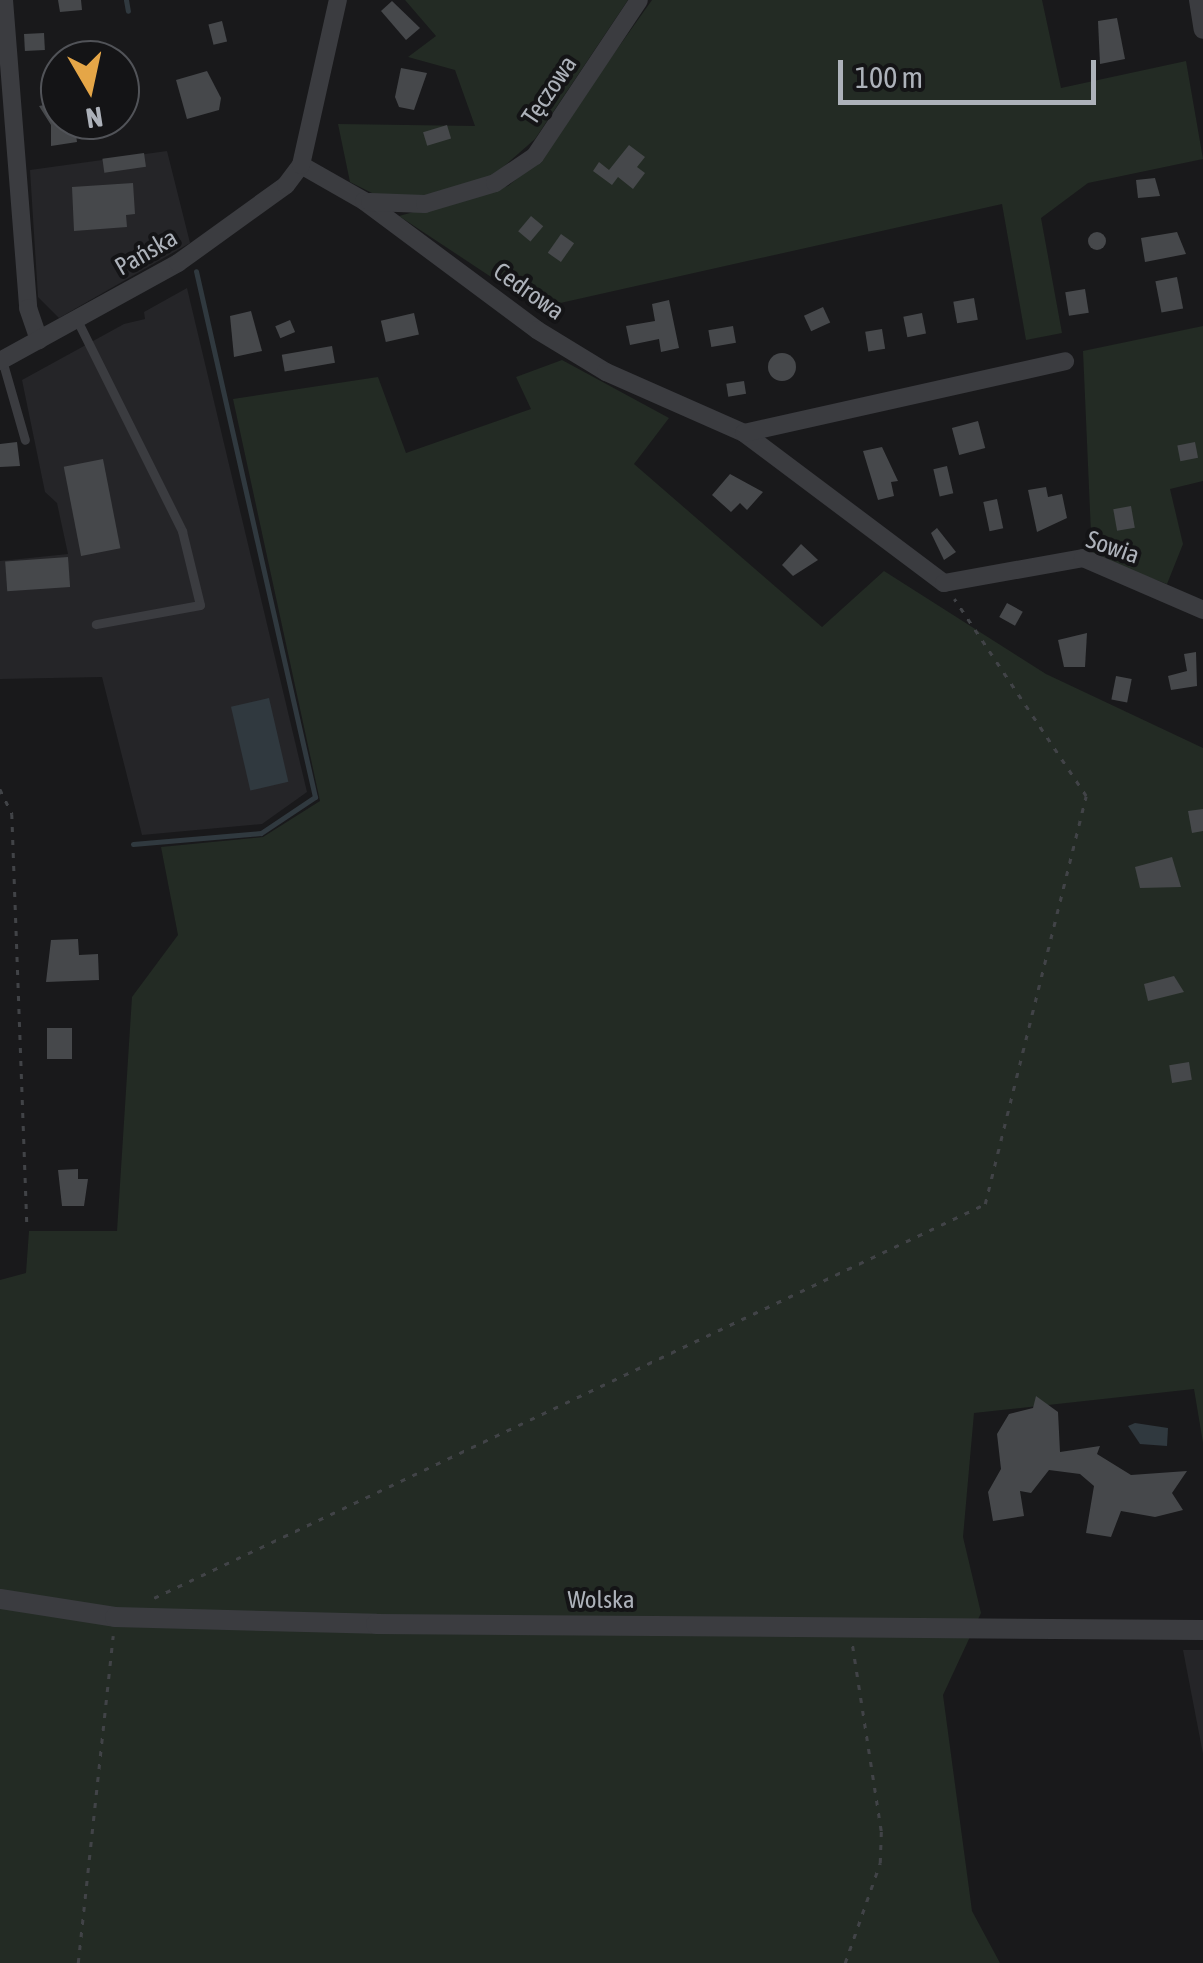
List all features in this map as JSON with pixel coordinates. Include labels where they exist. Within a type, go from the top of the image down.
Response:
[{"type":"street","points":[[4,0],[28,308],[39,340]]},
{"type":"street","points":[[301,164],[338,0]]},
{"type":"street","name":"Tęczowa","points":[[364,201],[397,208],[425,204],[495,183],[535,156],[640,0]]},
{"type":"street","points":[[1198,0],[1203,30]]},
{"type":"street","name":"Pańska","points":[[1,361],[223,234],[263,206],[301,164]]},
{"type":"street","name":"Cedrowa","points":[[301,164],[364,201],[537,330],[606,372],[744,434],[944,583]]},
{"type":"street","points":[[744,434],[1065,360]]},
{"type":"street","name":"Sowia","points":[[944,583],[1083,558],[1203,610]]},
{"type":"street","name":"Wolska","points":[[0,1599],[115,1617],[376,1624],[849,1623],[1203,1630]]},
{"type":"lane","points":[[77,320],[182,531],[200,605],[96,624]]},
{"type":"lane","points":[[1,361],[25,440]]},
{"type":"path","points":[[150,1600],[985,1204],[1086,796],[944,583]]},
{"type":"path","points":[[0,788],[12,814],[28,1222]]},
{"type":"path","points":[[78,1963],[115,1617]]},
{"type":"path","points":[[846,1963],[880,1863],[882,1830],[849,1623]]},
{"type":"shaded area","points":[[405,0],[628,0],[535,139],[477,190],[396,205],[350,182],[338,124],[475,126],[455,70],[408,57],[436,36]]},
{"type":"shaded area","points":[[652,0],[1042,0],[1061,88],[1186,61],[1203,159],[1088,183],[1041,218],[1062,333],[1026,340],[1002,204],[538,308],[399,216],[508,186],[536,163]]},
{"type":"shaded area","points":[[167,151],[190,243],[59,318],[38,297],[30,170]]},
{"type":"shaded area","points":[[187,288],[307,792],[262,824],[142,835],[102,677],[0,679],[0,561],[68,554],[57,503],[45,492],[22,380],[124,324],[145,319],[144,312]]},
{"type":"shaded area","points":[[1203,326],[1203,481],[1170,489],[1183,544],[1167,584],[1092,556],[1083,351]]},
{"type":"shaded area","points":[[562,360],[669,418],[634,464],[822,627],[884,571],[1046,674],[1203,748],[1203,1443],[1194,1389],[974,1413],[963,1537],[981,1613],[943,1695],[972,1911],[1000,1963],[0,1963],[0,1280],[26,1273],[29,1231],[117,1231],[132,997],[178,935],[161,847],[263,837],[320,801],[233,399],[378,377],[406,453],[531,409],[516,377]]},
{"type":"shaded area","points":[[269,698],[288,782],[250,791],[231,707]]},
{"type":"shaded area","points":[[1135,1423],[1168,1428],[1167,1446],[1140,1444],[1128,1426]]},
{"type":"shaded area","points":[[1183,1650],[1203,1650],[1203,1754]]},
{"type":"building","points":[[58,0],[81,0],[82,10],[60,12]]},
{"type":"building","points":[[392,1],[420,28],[406,40],[381,11]]},
{"type":"building","points":[[1117,18],[1125,59],[1100,64],[1098,21]]},
{"type":"building","points":[[222,21],[227,41],[213,45],[208,24]]},
{"type":"building","points":[[44,33],[40,50],[25,51],[24,34]]},
{"type":"building","points":[[401,68],[427,73],[414,110],[399,107],[395,97]]},
{"type":"building","points":[[207,71],[221,98],[219,110],[187,119],[176,80]]},
{"type":"building","points":[[447,125],[451,138],[427,146],[423,132]]},
{"type":"building","points":[[51,140],[77,140],[77,142],[51,146]]},
{"type":"building","points":[[629,145],[645,157],[637,167],[645,173],[633,189],[618,177],[612,185],[593,171],[599,162],[609,170]]},
{"type":"building","points":[[144,153],[146,167],[104,173],[102,159]]},
{"type":"building","points":[[1155,178],[1160,196],[1138,198],[1136,180]]},
{"type":"building","points":[[133,183],[135,214],[126,215],[127,227],[74,231],[72,187]]},
{"type":"building","points":[[531,216],[543,226],[530,242],[518,231]]},
{"type":"building","points":[[1097,232],[1104,234],[1104,248],[1097,250],[1090,248],[1088,241],[1090,234]]},
{"type":"building","points":[[1177,232],[1186,254],[1145,262],[1141,238]]},
{"type":"building","points":[[561,234],[574,243],[561,262],[548,253]]},
{"type":"building","points":[[1177,277],[1183,308],[1162,313],[1155,281]]},
{"type":"building","points":[[1085,289],[1089,313],[1069,316],[1065,292]]},
{"type":"building","points":[[974,298],[978,320],[957,323],[953,302]]},
{"type":"building","points":[[669,300],[679,348],[661,352],[659,339],[630,345],[626,326],[655,321],[652,304]]},
{"type":"building","points":[[823,307],[830,322],[811,331],[804,316]]},
{"type":"building","points":[[251,311],[262,351],[234,357],[230,316]]},
{"type":"building","points":[[414,313],[419,334],[386,342],[381,321]]},
{"type":"building","points":[[922,313],[926,334],[907,337],[903,317]]},
{"type":"building","points":[[290,320],[295,332],[280,338],[275,326]]},
{"type":"building","points":[[733,326],[736,343],[711,347],[708,330]]},
{"type":"building","points":[[882,329],[885,349],[868,351],[865,332]]},
{"type":"building","points":[[332,346],[335,363],[285,372],[282,355]]},
{"type":"building","points":[[782,353],[792,357],[796,367],[792,377],[782,381],[772,377],[768,367],[772,357]]},
{"type":"building","points":[[744,381],[746,394],[728,397],[726,384]]},
{"type":"building","points":[[978,421],[985,448],[959,455],[952,428]]},
{"type":"building","points":[[17,442],[20,466],[0,467],[0,444]]},
{"type":"building","points":[[1195,442],[1198,458],[1180,461],[1177,445]]},
{"type":"building","points":[[882,447],[898,481],[891,482],[894,496],[878,500],[863,451]]},
{"type":"building","points":[[103,459],[120,548],[81,556],[64,467]]},
{"type":"building","points":[[947,466],[953,493],[940,496],[933,469]]},
{"type":"building","points":[[730,474],[763,492],[747,510],[740,503],[731,512],[712,495]]},
{"type":"building","points":[[1046,487],[1048,497],[1062,494],[1067,518],[1037,532],[1028,490]]},
{"type":"building","points":[[997,499],[1003,528],[990,531],[983,502]]},
{"type":"building","points":[[1131,506],[1135,528],[1117,531],[1113,509]]},
{"type":"building","points":[[937,528],[956,552],[944,560],[931,533]]},
{"type":"building","points":[[801,544],[818,560],[793,576],[782,565]]},
{"type":"building","points":[[68,557],[70,587],[7,591],[5,561]]},
{"type":"building","points":[[1007,603],[1023,612],[1015,626],[999,617]]},
{"type":"building","points":[[1087,633],[1085,667],[1064,667],[1058,640]]},
{"type":"building","points":[[1196,652],[1197,686],[1171,690],[1168,676],[1187,671],[1184,654]]},
{"type":"building","points":[[1116,676],[1132,679],[1127,703],[1111,700]]},
{"type":"building","points":[[1203,809],[1203,831],[1192,833],[1188,811]]},
{"type":"building","points":[[1172,857],[1181,887],[1140,888],[1135,867]]},
{"type":"building","points":[[78,939],[79,955],[98,954],[99,980],[46,982],[51,940]]},
{"type":"building","points":[[1174,976],[1184,992],[1148,1001],[1144,984]]},
{"type":"building","points":[[47,1028],[72,1028],[72,1059],[47,1059]]},
{"type":"building","points":[[1189,1062],[1192,1080],[1172,1083],[1169,1065]]},
{"type":"building","points":[[78,1169],[78,1179],[88,1179],[84,1206],[62,1206],[58,1170]]},
{"type":"building","points":[[1036,1396],[1058,1412],[1060,1452],[1100,1446],[1097,1454],[1131,1475],[1187,1471],[1172,1493],[1183,1510],[1155,1517],[1121,1511],[1111,1537],[1086,1533],[1094,1486],[1080,1474],[1049,1470],[1031,1493],[1020,1491],[1024,1516],[993,1521],[988,1492],[1001,1469],[997,1434],[1009,1414],[1033,1408]]},
{"type":"waterway","points":[[126,0],[128,11]]},
{"type":"waterway","points":[[133,844],[261,833],[315,797],[196,271]]}]
